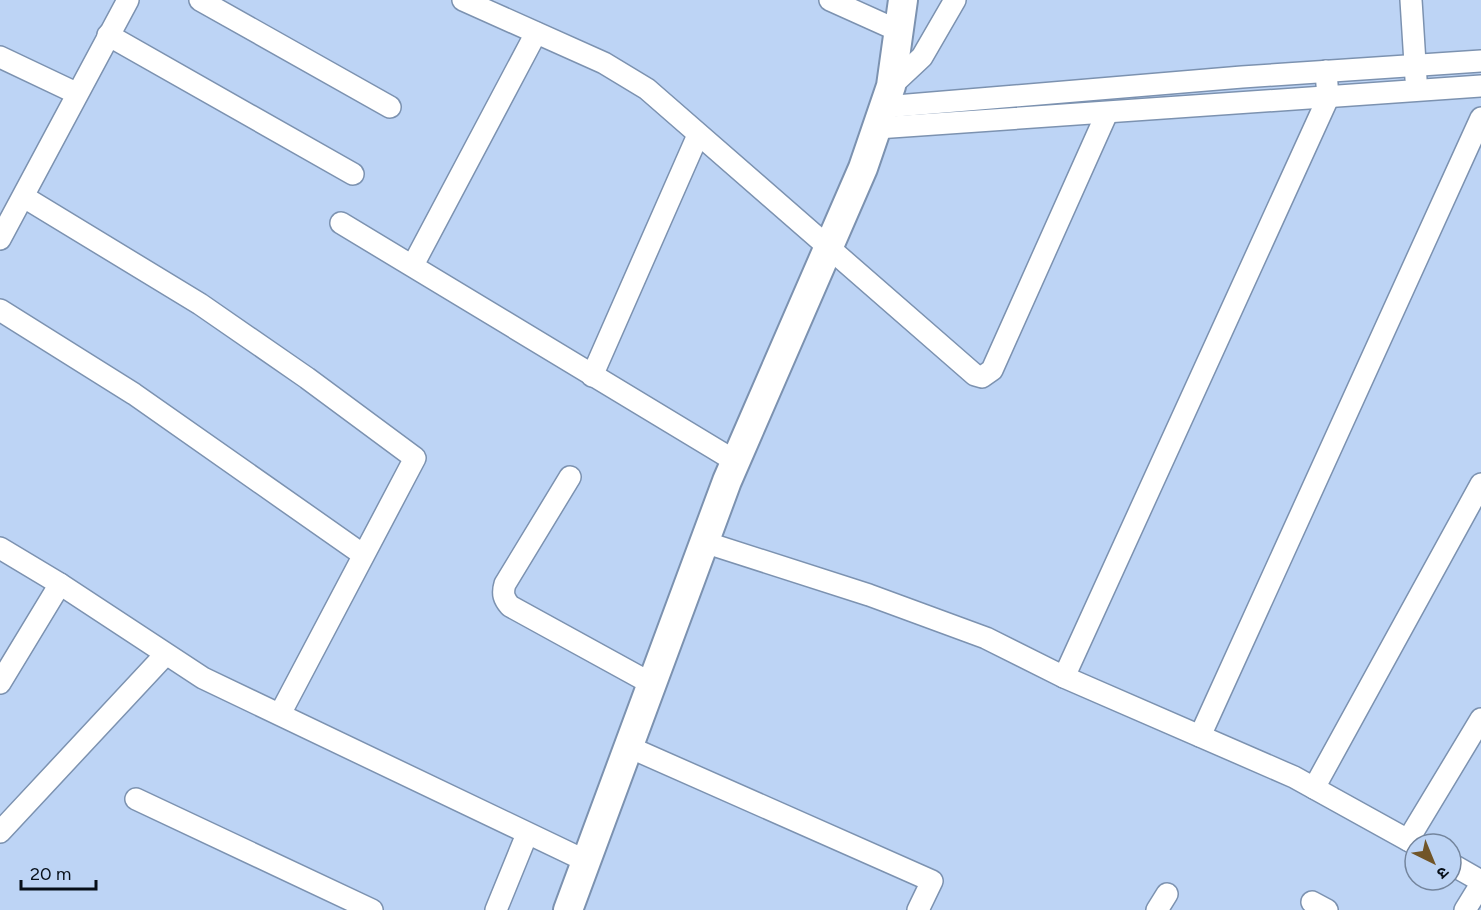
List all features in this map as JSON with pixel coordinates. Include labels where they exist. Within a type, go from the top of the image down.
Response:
[{"type":"street","points":[[0,239],[24,197],[76,93],[128,0]]},
{"type":"street","points":[[200,0],[390,107]]},
{"type":"street","points":[[463,0],[604,63],[647,88],[975,375],[987,375],[992,370],[1107,113]]},
{"type":"street","points":[[830,0],[899,31]]},
{"type":"street","points":[[568,910],[735,461],[863,168],[884,107],[903,0]]},
{"type":"street","points":[[884,107],[922,57],[955,0]]},
{"type":"street","points":[[1411,0],[1416,91]]},
{"type":"street","points":[[413,265],[536,33]]},
{"type":"street","points":[[108,35],[353,174]]},
{"type":"street","points":[[0,57],[76,93]]},
{"type":"street","points":[[884,107],[1326,71],[1481,61]]},
{"type":"street","points":[[1064,677],[1328,98],[1326,71]]},
{"type":"street","points":[[884,107],[1107,113],[1481,86]]},
{"type":"street","points":[[1200,736],[1481,118]]},
{"type":"street","points":[[592,375],[698,135]]},
{"type":"street","points":[[24,197],[200,304],[307,378],[415,458],[362,554],[280,714]]},
{"type":"street","points":[[341,223],[735,461]]},
{"type":"street","points":[[0,310],[134,394],[362,554]]},
{"type":"street","points":[[570,477],[505,585],[502,592],[505,600],[510,606],[652,684]]},
{"type":"street","points":[[1314,788],[1481,484]]},
{"type":"street","points":[[704,542],[935,618],[986,638],[1064,677],[1314,788],[1403,838]]},
{"type":"street","points":[[0,548],[60,584],[203,678],[586,861]]},
{"type":"street","points":[[0,683],[60,584]]},
{"type":"street","points":[[0,832],[165,655]]},
{"type":"street","points":[[1417,832],[1481,719]]},
{"type":"street","points":[[629,747],[932,881],[922,909]]},
{"type":"street","points":[[136,799],[372,910]]},
{"type":"street","points":[[496,910],[527,834]]},
{"type":"street","points":[[1463,872],[1481,883],[1465,910]]}]
